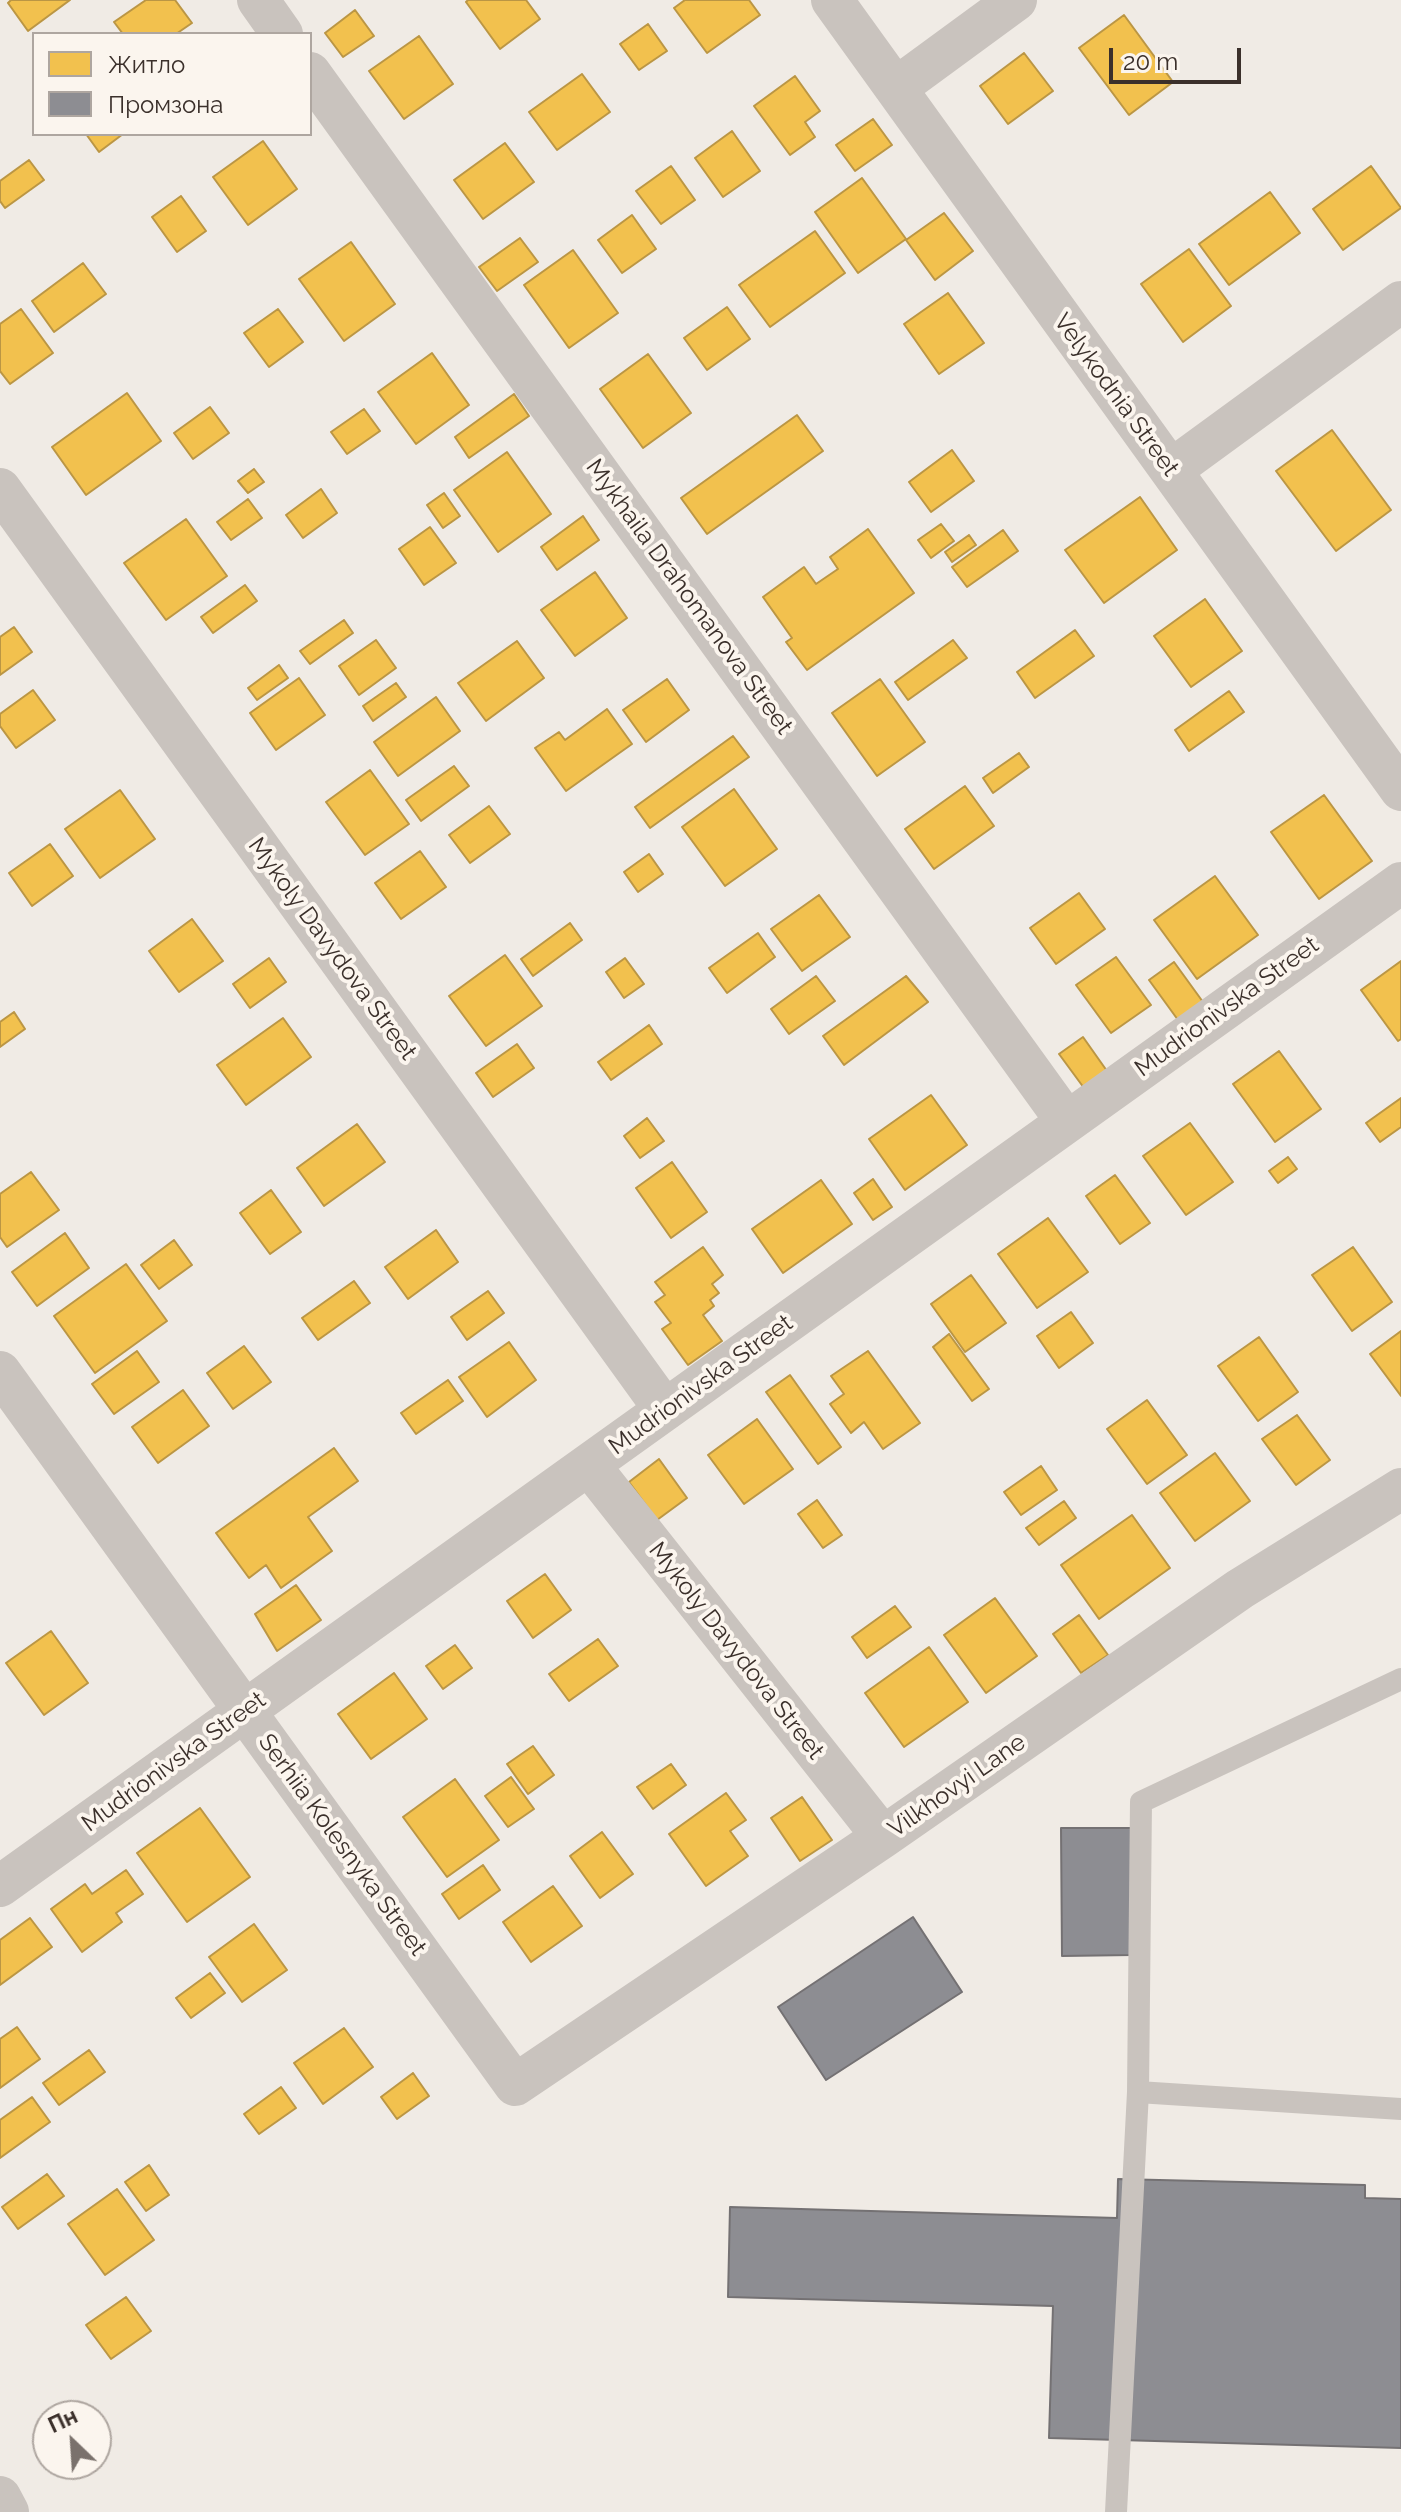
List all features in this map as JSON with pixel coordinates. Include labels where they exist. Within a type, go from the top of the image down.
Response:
[{"type":"street","points":[[258,0],[281,32]]},
{"type":"street","name":"Velykodnia Street","points":[[832,0],[1401,790]]},
{"type":"street","points":[[896,88],[1016,0]]},
{"type":"street","name":"Mykhaila Drahomanova Street","points":[[312,76],[1067,1122]]},
{"type":"street","points":[[1171,470],[1401,302]]},
{"type":"street","name":"Mykoly Davydova Street","points":[[0,489],[665,1410]]},
{"type":"street","name":"Mudrionivska Street","points":[[0,1886],[1401,883]]},
{"type":"street","name":"Serhiia Kolesnyka Street","points":[[0,1372],[515,2085]]},
{"type":"street","name":"Mykoly Davydova Street","points":[[589,1465],[883,1837]]},
{"type":"street","name":"Vilkhovyi Lane","points":[[515,2085],[883,1837],[1240,1589],[1401,1489]]},
{"type":"street","points":[[0,2497],[8,2512]]},
{"type":"lane","points":[[1116,2512],[1138,2092],[1141,1802],[1401,1679]]},
{"type":"lane","points":[[1138,2092],[1401,2109]]},
{"type":"building: Житло","points":[[11,0],[70,0],[28,31],[8,3]]},
{"type":"building: Житло","points":[[146,0],[175,0],[192,23],[179,32],[122,32],[114,22]]},
{"type":"building: Житло","points":[[526,0],[540,19],[500,49],[466,2]]},
{"type":"building: Житло","points":[[685,0],[749,0],[760,15],[707,53],[674,8]]},
{"type":"building: Житло","points":[[355,10],[374,36],[343,57],[325,33]]},
{"type":"building: Житло","points":[[1124,15],[1173,82],[1129,115],[1079,48]]},
{"type":"building: Житло","points":[[648,24],[667,51],[639,70],[620,44]]},
{"type":"building: Житло","points":[[419,36],[453,84],[404,119],[369,71]]},
{"type":"building: Житло","points":[[1024,53],[1053,91],[1008,124],[980,86]]},
{"type":"building: Житло","points":[[582,74],[610,112],[557,150],[529,112]]},
{"type":"building: Житло","points":[[795,76],[820,111],[805,122],[815,137],[790,155],[754,106]]},
{"type":"building: Житло","points":[[873,119],[892,145],[855,171],[836,145]]},
{"type":"building: Житло","points":[[732,131],[760,171],[723,197],[695,158]]},
{"type":"building: Житло","points":[[87,136],[120,136],[99,152]]},
{"type":"building: Житло","points":[[263,141],[297,189],[248,225],[213,177]]},
{"type":"building: Житло","points":[[505,143],[534,182],[483,219],[454,180]]},
{"type":"building: Житло","points":[[29,160],[44,180],[5,208],[0,201],[0,181]]},
{"type":"building: Житло","points":[[671,166],[695,200],[661,224],[636,191]]},
{"type":"building: Житло","points":[[1371,166],[1401,208],[1343,250],[1313,209]]},
{"type":"building: Житло","points":[[862,178],[906,239],[858,273],[815,212]]},
{"type":"building: Житло","points":[[1270,192],[1300,233],[1229,285],[1199,244]]},
{"type":"building: Житло","points":[[181,196],[206,231],[177,252],[152,217]]},
{"type":"building: Житло","points":[[944,213],[973,251],[935,280],[906,240]]},
{"type":"building: Житло","points":[[632,215],[656,249],[622,273],[598,240]]},
{"type":"building: Житло","points":[[815,231],[845,273],[770,327],[739,285]]},
{"type":"building: Житло","points":[[520,238],[538,262],[497,291],[479,267]]},
{"type":"building: Житло","points":[[351,242],[395,304],[344,341],[299,279]]},
{"type":"building: Житло","points":[[1189,249],[1231,306],[1183,342],[1141,284]]},
{"type":"building: Житло","points":[[573,250],[618,313],[569,348],[524,285]]},
{"type":"building: Житло","points":[[83,263],[106,294],[54,332],[32,301]]},
{"type":"building: Житло","points":[[948,293],[984,343],[939,374],[904,324]]},
{"type":"building: Житло","points":[[727,307],[750,339],[707,370],[684,338]]},
{"type":"building: Житло","points":[[21,309],[53,353],[10,384],[0,371],[0,324]]},
{"type":"building: Житло","points":[[278,309],[303,342],[269,367],[244,333]]},
{"type":"building: Житло","points":[[432,353],[469,405],[416,444],[378,392]]},
{"type":"building: Житло","points":[[648,354],[691,413],[643,448],[600,389]]},
{"type":"building: Житло","points":[[127,393],[161,441],[86,495],[52,447]]},
{"type":"building: Житло","points":[[514,394],[529,416],[469,458],[455,437]]},
{"type":"building: Житло","points":[[210,407],[229,433],[193,459],[174,433]]},
{"type":"building: Житло","points":[[364,409],[380,431],[347,454],[331,432]]},
{"type":"building: Житло","points":[[797,415],[823,451],[707,534],[681,498]]},
{"type":"building: Житло","points":[[1332,430],[1391,510],[1336,551],[1276,471]]},
{"type":"building: Житло","points":[[952,450],[974,481],[931,512],[909,482]]},
{"type":"building: Житло","points":[[507,452],[551,514],[498,552],[454,490]]},
{"type":"building: Житло","points":[[254,469],[264,482],[248,493],[238,481]]},
{"type":"building: Житло","points":[[321,489],[337,513],[303,538],[286,515]]},
{"type":"building: Житло","points":[[444,493],[460,516],[443,528],[427,505]]},
{"type":"building: Житло","points":[[1140,497],[1177,550],[1104,603],[1065,550]]},
{"type":"building: Житло","points":[[248,499],[262,518],[231,540],[217,522]]},
{"type":"building: Житло","points":[[583,516],[599,540],[557,570],[541,547]]},
{"type":"building: Житло","points":[[186,519],[227,576],[166,620],[124,563]]},
{"type":"building: Житло","points":[[941,524],[954,541],[931,558],[918,540]]},
{"type":"building: Житло","points":[[430,527],[456,563],[424,585],[399,549]]},
{"type":"building: Житло","points":[[868,529],[914,593],[807,670],[786,642],[792,638],[763,597],[804,567],[816,584],[838,569],[830,557]]},
{"type":"building: Житло","points":[[1003,530],[1018,551],[967,587],[952,567]]},
{"type":"building: Житло","points":[[969,535],[976,545],[952,562],[945,552]]},
{"type":"building: Житло","points":[[595,572],[627,618],[575,656],[541,610]]},
{"type":"building: Житло","points":[[245,585],[257,601],[213,633],[201,617]]},
{"type":"building: Житло","points":[[1205,599],[1242,651],[1191,687],[1154,636]]},
{"type":"building: Житло","points":[[344,620],[353,633],[310,664],[300,651]]},
{"type":"building: Житло","points":[[14,627],[32,652],[0,675],[0,637]]},
{"type":"building: Житло","points":[[1075,630],[1094,656],[1035,698],[1017,672]]},
{"type":"building: Житло","points":[[376,640],[396,668],[359,695],[339,666]]},
{"type":"building: Житло","points":[[953,640],[967,658],[908,700],[895,682]]},
{"type":"building: Житло","points":[[517,641],[544,678],[486,721],[458,683]]},
{"type":"building: Житло","points":[[279,665],[288,678],[257,700],[248,688]]},
{"type":"building: Житло","points":[[299,678],[325,715],[276,750],[250,713]]},
{"type":"building: Житло","points":[[667,679],[689,710],[646,742],[623,710]]},
{"type":"building: Житло","points":[[880,679],[925,742],[877,776],[832,713]]},
{"type":"building: Житло","points":[[396,683],[406,697],[373,721],[363,706]]},
{"type":"building: Житло","points":[[33,690],[55,720],[16,748],[0,726],[0,714]]},
{"type":"building: Житло","points":[[1229,691],[1244,712],[1189,751],[1175,730]]},
{"type":"building: Житло","points":[[436,697],[460,731],[398,776],[374,742]]},
{"type":"building: Житло","points":[[607,709],[632,744],[566,791],[535,748],[559,732],[565,740]]},
{"type":"building: Житло","points":[[733,736],[749,757],[650,828],[635,807]]},
{"type":"building: Житло","points":[[1019,753],[1029,767],[993,793],[983,778]]},
{"type":"building: Житло","points":[[454,766],[469,786],[421,821],[406,800]]},
{"type":"building: Житло","points":[[370,770],[409,824],[365,855],[326,802]]},
{"type":"building: Житло","points":[[965,786],[994,826],[934,869],[905,829]]},
{"type":"building: Житло","points":[[734,789],[777,849],[725,886],[682,827]]},
{"type":"building: Житло","points":[[120,790],[155,839],[100,878],[65,829]]},
{"type":"building: Житло","points":[[1324,795],[1372,861],[1319,899],[1271,832]]},
{"type":"building: Житло","points":[[489,806],[510,834],[470,863],[449,835]]},
{"type":"building: Житло","points":[[50,844],[73,876],[32,906],[9,873]]},
{"type":"building: Житло","points":[[420,851],[446,887],[401,919],[375,883]]},
{"type":"building: Житло","points":[[649,854],[663,874],[638,892],[624,872]]},
{"type":"building: Житло","points":[[1215,876],[1258,935],[1197,979],[1154,920]]},
{"type":"building: Житло","points":[[1079,893],[1105,929],[1056,964],[1030,928]]},
{"type":"building: Житло","points":[[819,895],[850,937],[802,971],[771,929]]},
{"type":"building: Житло","points":[[192,919],[223,961],[179,992],[149,951]]},
{"type":"building: Житло","points":[[570,923],[582,940],[533,976],[521,959]]},
{"type":"building: Житло","points":[[758,933],[775,957],[727,993],[709,968]]},
{"type":"building: Житло","points":[[505,955],[542,1006],[486,1046],[449,996]]},
{"type":"building: Житло","points":[[1116,957],[1151,1005],[1111,1033],[1076,985]]},
{"type":"building: Житло","points":[[269,958],[286,982],[250,1008],[233,984]]},
{"type":"building: Житло","points":[[625,958],[644,984],[624,998],[606,972]]},
{"type":"building: Житло","points":[[1401,961],[1401,1039],[1398,1041],[1361,990]]},
{"type":"building: Житло","points":[[1174,962],[1203,1002],[1178,1020],[1149,980]]},
{"type":"building: Житло","points":[[816,976],[835,1001],[789,1034],[771,1009]]},
{"type":"building: Житло","points":[[906,976],[928,1002],[844,1065],[823,1036]]},
{"type":"building: Житло","points":[[14,1012],[25,1029],[0,1047],[0,1022]]},
{"type":"building: Житло","points":[[283,1018],[311,1057],[246,1105],[217,1065]]},
{"type":"building: Житло","points":[[649,1025],[662,1044],[611,1080],[598,1062]]},
{"type":"building: Житло","points":[[1083,1037],[1107,1071],[1084,1088],[1059,1054]]},
{"type":"building: Житло","points":[[517,1044],[534,1068],[493,1097],[476,1073]]},
{"type":"building: Житло","points":[[1279,1051],[1321,1109],[1275,1142],[1233,1084]]},
{"type":"building: Житло","points":[[931,1095],[967,1145],[905,1190],[869,1139]]},
{"type":"building: Житло","points":[[1401,1098],[1401,1127],[1380,1142],[1366,1123]]},
{"type":"building: Житло","points":[[647,1118],[664,1141],[640,1158],[624,1136]]},
{"type":"building: Житло","points":[[1190,1123],[1233,1182],[1186,1215],[1143,1156]]},
{"type":"building: Житло","points":[[357,1124],[385,1162],[324,1206],[297,1168]]},
{"type":"building: Житло","points":[[1288,1157],[1297,1169],[1278,1183],[1269,1171]]},
{"type":"building: Житло","points":[[672,1162],[707,1212],[671,1238],[636,1188]]},
{"type":"building: Житло","points":[[31,1172],[59,1210],[7,1247],[0,1237],[0,1194]]},
{"type":"building: Житло","points":[[1115,1175],[1150,1223],[1120,1244],[1086,1196]]},
{"type":"building: Житло","points":[[873,1179],[892,1207],[873,1220],[854,1193]]},
{"type":"building: Житло","points":[[821,1180],[852,1224],[783,1273],[752,1229]]},
{"type":"building: Житло","points":[[271,1190],[301,1232],[270,1254],[240,1213]]},
{"type":"building: Житло","points":[[1048,1218],[1088,1272],[1037,1308],[998,1254]]},
{"type":"building: Житло","points":[[436,1230],[458,1262],[408,1299],[385,1267]]},
{"type":"building: Житло","points":[[65,1233],[89,1268],[37,1306],[12,1272]]},
{"type":"building: Житло","points":[[174,1240],[192,1265],[159,1289],[141,1265]]},
{"type":"building: Житло","points":[[703,1247],[723,1275],[712,1284],[719,1293],[710,1300],[714,1306],[703,1315],[722,1341],[688,1365],[662,1329],[671,1323],[655,1302],[665,1295],[655,1282]]},
{"type":"building: Житло","points":[[1353,1247],[1392,1302],[1352,1331],[1312,1275]]},
{"type":"building: Житло","points":[[126,1264],[167,1321],[95,1373],[54,1316]]},
{"type":"building: Житло","points":[[971,1275],[1006,1323],[965,1352],[931,1304]]},
{"type":"building: Житло","points":[[354,1281],[370,1303],[318,1340],[302,1318]]},
{"type":"building: Житло","points":[[488,1291],[504,1313],[467,1340],[451,1317]]},
{"type":"building: Житло","points":[[1071,1312],[1093,1343],[1059,1368],[1037,1336]]},
{"type":"building: Житло","points":[[1401,1331],[1401,1396],[1370,1354]]},
{"type":"building: Житло","points":[[949,1334],[989,1389],[972,1401],[933,1347]]},
{"type":"building: Житло","points":[[1259,1337],[1298,1392],[1258,1421],[1218,1366]]},
{"type":"building: Житло","points":[[509,1342],[536,1380],[487,1417],[459,1377]]},
{"type":"building: Житло","points":[[244,1346],[271,1382],[233,1409],[207,1373]]},
{"type":"building: Житло","points":[[137,1351],[159,1382],[114,1414],[92,1384]]},
{"type":"building: Житло","points":[[868,1351],[920,1423],[883,1449],[864,1422],[851,1433],[830,1404],[844,1394],[831,1376]]},
{"type":"building: Житло","points":[[790,1375],[841,1447],[818,1464],[766,1392]]},
{"type":"building: Житло","points":[[448,1380],[463,1401],[416,1434],[401,1413]]},
{"type":"building: Житло","points":[[183,1390],[209,1426],[158,1463],[132,1427]]},
{"type":"building: Житло","points":[[1147,1400],[1187,1455],[1147,1484],[1107,1429]]},
{"type":"building: Житло","points":[[1297,1415],[1330,1460],[1296,1485],[1262,1439]]},
{"type":"building: Житло","points":[[757,1419],[793,1469],[744,1504],[708,1455]]},
{"type":"building: Житло","points":[[334,1448],[358,1481],[308,1517],[332,1551],[281,1588],[266,1565],[249,1578],[216,1533]]},
{"type":"building: Житло","points":[[1215,1453],[1250,1501],[1195,1541],[1160,1493]]},
{"type":"building: Житло","points":[[659,1459],[687,1498],[657,1520],[629,1482]]},
{"type":"building: Житло","points":[[1041,1466],[1057,1490],[1021,1515],[1004,1492]]},
{"type":"building: Житло","points":[[817,1500],[842,1535],[823,1548],[798,1514]]},
{"type":"building: Житло","points":[[1064,1501],[1076,1518],[1039,1545],[1026,1528]]},
{"type":"building: Житло","points":[[1132,1515],[1170,1568],[1099,1619],[1061,1565]]},
{"type":"building: Житло","points":[[545,1574],[571,1610],[533,1638],[507,1601]]},
{"type":"building: Житло","points":[[296,1585],[321,1620],[277,1651],[255,1614]]},
{"type":"building: Житло","points":[[995,1598],[1037,1656],[986,1693],[944,1635]]},
{"type":"building: Житло","points":[[895,1606],[911,1627],[867,1658],[852,1637]]},
{"type":"building: Житло","points":[[1079,1615],[1108,1655],[1081,1673],[1053,1634]]},
{"type":"building: Житло","points":[[51,1631],[88,1683],[44,1715],[6,1663]]},
{"type":"building: Житло","points":[[598,1639],[618,1666],[569,1701],[549,1674]]},
{"type":"building: Житло","points":[[455,1645],[472,1668],[443,1689],[426,1666]]},
{"type":"building: Житло","points":[[929,1647],[968,1702],[904,1747],[865,1693]]},
{"type":"building: Житло","points":[[394,1673],[427,1719],[371,1759],[338,1714]]},
{"type":"building: Житло","points":[[533,1746],[554,1775],[528,1794],[507,1764]]},
{"type":"building: Житло","points":[[671,1764],[686,1785],[653,1809],[637,1787]]},
{"type":"building: Житло","points":[[511,1777],[534,1809],[508,1827],[485,1796]]},
{"type":"building: Житло","points":[[455,1779],[499,1840],[447,1877],[403,1817]]},
{"type":"building: Житло","points":[[726,1793],[746,1820],[730,1831],[748,1856],[706,1886],[669,1834]]},
{"type":"building: Житло","points":[[802,1797],[832,1840],[800,1861],[771,1818]]},
{"type":"building: Житло","points":[[200,1808],[250,1877],[187,1922],[137,1853]]},
{"type":"building: Житло","points":[[602,1832],[633,1874],[600,1898],[570,1856]]},
{"type":"building: Житло","points":[[483,1865],[500,1890],[459,1919],[442,1894]]},
{"type":"building: Житло","points":[[126,1870],[143,1894],[116,1913],[122,1922],[82,1952],[51,1909],[85,1884],[92,1894]]},
{"type":"building: Житло","points":[[553,1886],[582,1926],[531,1962],[503,1922]]},
{"type":"building: Житло","points":[[30,1918],[52,1947],[0,1985],[0,1940]]},
{"type":"building: Житло","points":[[254,1924],[287,1970],[242,2002],[209,1957]]},
{"type":"building: Житло","points":[[210,1973],[225,1993],[191,2018],[176,1998]]},
{"type":"building: Житло","points":[[17,2027],[40,2059],[0,2088],[0,2039]]},
{"type":"building: Житло","points":[[344,2028],[373,2067],[323,2104],[294,2063]]},
{"type":"building: Житло","points":[[89,2050],[105,2072],[59,2105],[43,2083]]},
{"type":"building: Житло","points":[[413,2073],[429,2096],[397,2119],[381,2097]]},
{"type":"building: Житло","points":[[281,2087],[296,2108],[259,2134],[244,2114]]},
{"type":"building: Житло","points":[[32,2097],[50,2122],[0,2158],[0,2120]]},
{"type":"building: Житло","points":[[149,2165],[169,2195],[146,2211],[125,2182]]},
{"type":"building: Житло","points":[[47,2174],[64,2196],[18,2229],[2,2207]]},
{"type":"building: Житло","points":[[117,2189],[154,2240],[105,2275],[68,2224]]},
{"type":"building: Житло","points":[[126,2297],[151,2331],[111,2359],[86,2325]]},
{"type":"building: Промзона","points":[[1061,1828],[1132,1828],[1132,1955],[1062,1956]]},
{"type":"building: Промзона","points":[[913,1917],[962,1992],[826,2080],[778,2007]]},
{"type":"building: Промзона","points":[[1118,2179],[1365,2185],[1365,2198],[1401,2199],[1401,2448],[1049,2438],[1053,2306],[728,2297],[730,2207],[1117,2218]]}]
